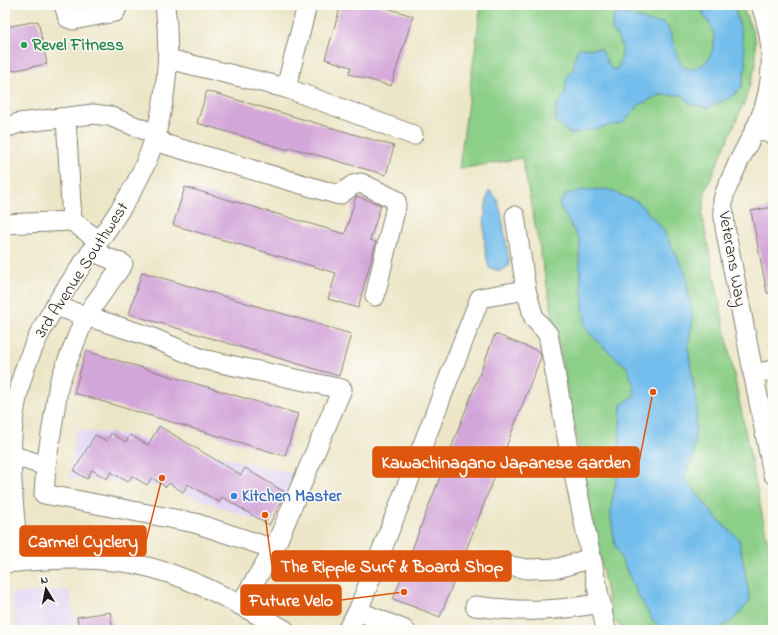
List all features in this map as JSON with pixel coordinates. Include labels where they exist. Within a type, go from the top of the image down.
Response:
[{"type":"street","points":[[64,5],[68,18],[73,20],[115,12],[118,5]]},
{"type":"street","name":"3rd Avenue Southwest","points":[[12,563],[11,455],[13,414],[20,384],[32,348],[54,306],[129,197],[140,176],[161,116],[167,78],[168,27],[165,5]]},
{"type":"street","points":[[286,88],[307,5]]},
{"type":"street","name":"Veterans Way","points":[[761,5],[769,34],[772,58],[764,131],[740,157],[723,201],[725,228],[773,474]]},
{"type":"street","points":[[168,58],[286,88],[331,106],[413,135]]},
{"type":"street","points":[[5,128],[19,123],[93,114],[109,116],[155,134],[164,144],[339,195],[353,185],[361,184],[396,200],[396,206],[375,296]]},
{"type":"street","points":[[66,118],[72,221],[95,245],[123,264],[85,317],[59,382],[46,466],[44,494],[195,523],[274,549]]},
{"type":"street","points":[[515,216],[526,290],[534,318],[548,334],[606,630]]},
{"type":"street","points":[[5,224],[72,221]]},
{"type":"street","points":[[347,630],[358,611],[480,298],[526,290]]},
{"type":"street","points":[[54,306],[148,336],[202,359],[342,389],[274,549],[240,605]]},
{"type":"street","points":[[753,374],[773,370]]},
{"type":"street","points":[[11,455],[46,466]]},
{"type":"street","points":[[490,562],[527,569],[559,568],[591,558]]},
{"type":"street","points":[[12,563],[91,559],[135,564],[191,582],[240,605],[285,630]]},
{"type":"street","points":[[475,606],[516,611],[542,611],[601,603]]},
{"type":"street","points":[[358,611],[405,630]]},
{"type":"shaded area","points":[[75,430],[130,435],[297,475],[269,525],[166,487],[70,478]]},
{"type":"shaded area","points":[[69,590],[77,630],[16,630],[11,594]]},
{"type":"green space","points":[[481,5],[742,5],[755,38],[756,65],[744,103],[706,189],[702,215],[773,569],[773,630],[623,630],[612,619],[522,158],[459,169]]},
{"type":"water","points":[[709,5],[734,5],[742,36],[746,65],[741,89],[729,98],[707,108],[690,104],[682,95],[660,95],[639,105],[623,123],[571,134],[555,121],[557,105],[565,94],[567,76],[573,70],[578,48],[601,49],[611,69],[617,69],[621,58],[622,48],[619,40],[612,30],[613,17],[620,13],[656,23],[664,23],[672,38],[679,61],[682,66],[691,69],[702,65],[707,60],[713,49],[713,31],[703,15],[704,8]]},
{"type":"water","points":[[607,189],[638,202],[662,228],[685,271],[693,318],[688,347],[697,406],[692,458],[684,477],[718,520],[739,539],[750,601],[733,620],[718,630],[667,630],[653,621],[637,593],[615,545],[610,511],[618,472],[621,405],[635,395],[628,368],[602,346],[585,328],[579,258],[580,241],[559,205],[566,194],[583,190]]},
{"type":"water","points":[[489,190],[496,197],[501,212],[510,265],[500,271],[489,268],[485,249],[485,210]]},
{"type":"building","points":[[341,5],[376,5],[413,16],[391,86],[349,74],[351,67],[325,59]]},
{"type":"building","name":"Revel Fitness","points":[[38,21],[47,64],[5,72],[5,27]]},
{"type":"building","points":[[207,91],[394,146],[386,175],[289,147],[289,150],[197,123]]},
{"type":"building","points":[[185,187],[345,234],[356,196],[381,205],[370,240],[376,242],[358,308],[328,299],[336,273],[173,225]]},
{"type":"building","points":[[773,207],[773,293],[767,293],[751,211]]},
{"type":"building","points":[[142,272],[351,334],[339,376],[129,314]]},
{"type":"building","points":[[495,334],[540,352],[541,357],[440,617],[393,599]]},
{"type":"building","points":[[86,351],[298,414],[285,456],[74,393]]},
{"type":"building","points":[[159,426],[241,475],[245,468],[286,493],[269,525],[222,497],[219,502],[188,484],[183,492],[169,483],[166,487],[152,478],[147,485],[132,476],[128,482],[111,472],[107,479],[92,470],[87,479],[74,471],[95,435],[107,441],[111,433],[126,442],[130,435],[148,445]]},
{"type":"building","points":[[110,612],[113,630],[79,630],[77,617]]},
{"type":"place","name":"Revel Fitness","points":[[24,45]]},
{"type":"place","name":"Kawachinagano Japanese Garden","points":[[653,392]]},
{"type":"place","name":"Carmel Cyclery","points":[[162,478]]},
{"type":"place","name":"Kitchen Master","points":[[234,496]]},
{"type":"place","name":"The Ripple Surf & Board Shop","points":[[265,515]]},
{"type":"place","name":"Future Velo","points":[[404,592]]}]
